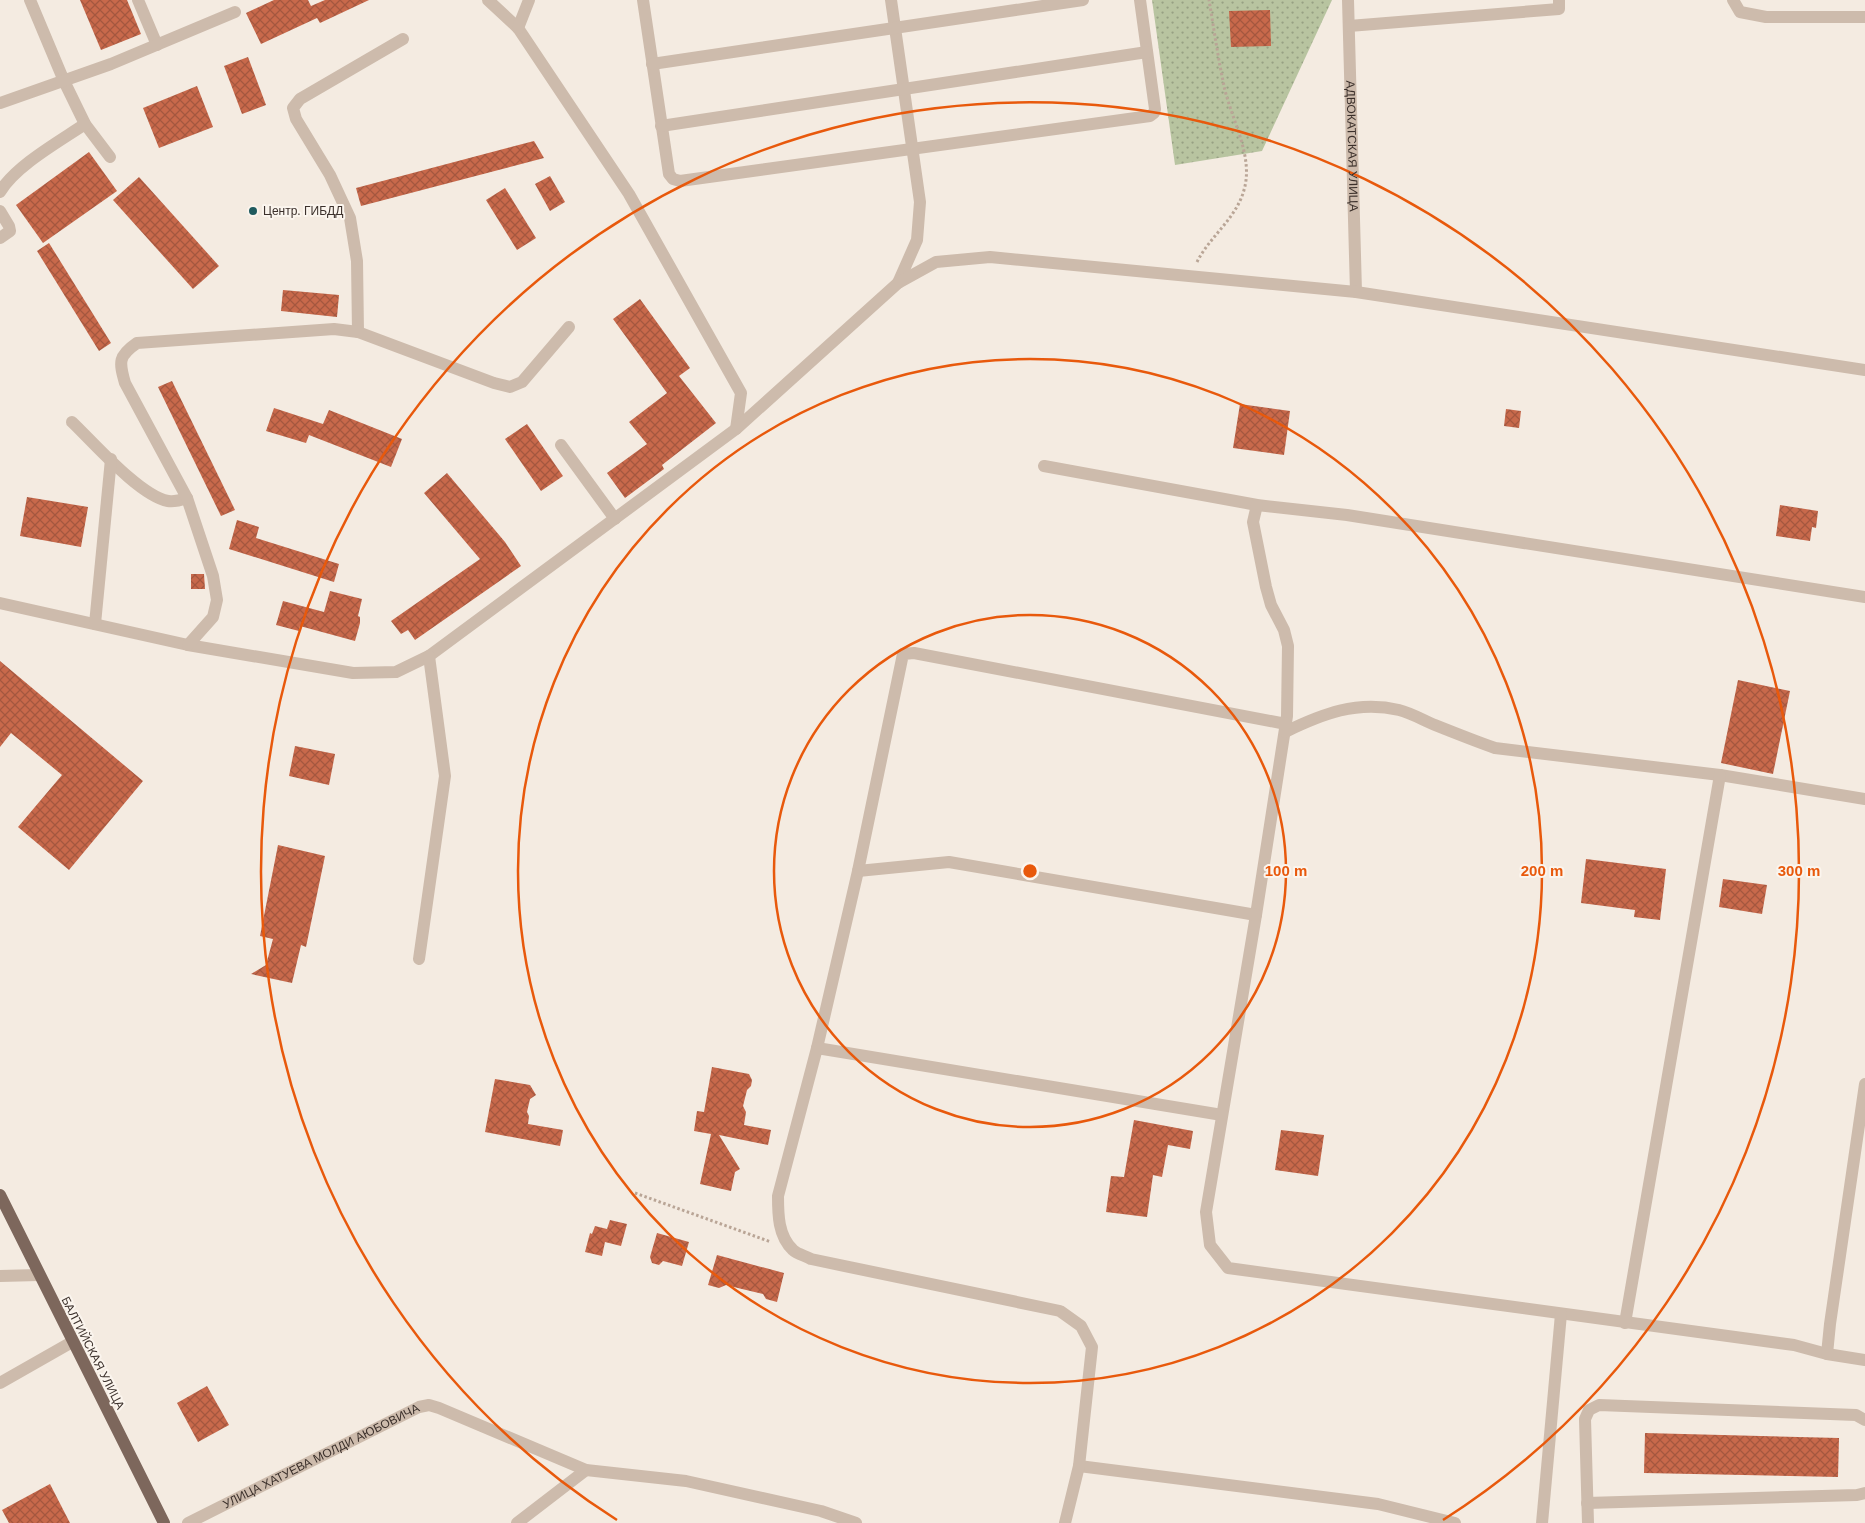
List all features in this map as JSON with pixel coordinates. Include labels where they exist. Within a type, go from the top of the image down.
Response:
[{"type":"main road","name":"БАЛТИЙСКАЯ УЛИЦА","points":[[0,1195],[164,1523]]},
{"type":"street","points":[[30,0],[85,124],[110,158]]},
{"type":"street","points":[[138,0],[157,45]]},
{"type":"street","points":[[488,0],[518,28],[629,194],[742,393],[736,429]]},
{"type":"street","points":[[518,28],[528,0]]},
{"type":"street","points":[[643,0],[668,174],[673,179],[680,181],[1150,116],[1156,109],[1140,0]]},
{"type":"street","points":[[891,0],[914,149],[920,202],[917,240],[898,283]]},
{"type":"street","points":[[652,64],[1083,0]]},
{"type":"street","name":"АДВОКАТСКАЯ УЛИЦА","points":[[1348,0],[1356,292]]},
{"type":"street","points":[[1349,26],[1559,9],[1559,0]]},
{"type":"street","points":[[1733,0],[1740,12],[1766,17],[1865,17]]},
{"type":"street","points":[[0,103],[111,64],[236,12]]},
{"type":"street","points":[[358,332],[356,261],[350,218],[330,175],[296,119],[293,108],[300,99],[403,39]]},
{"type":"street","points":[[661,126],[1147,52]]},
{"type":"street","points":[[0,192],[5,183],[26,165],[85,124]]},
{"type":"street","points":[[0,211],[10,231],[0,238]]},
{"type":"street","points":[[0,603],[188,645],[353,673],[396,672],[429,656],[736,429],[898,283],[936,262],[990,257],[1356,292],[1865,370]]},
{"type":"street","points":[[188,645],[213,617],[217,600],[214,576],[187,498],[125,383],[120,365],[126,350],[138,343],[334,329],[358,332],[494,383],[510,387],[522,382],[569,327]]},
{"type":"street","points":[[72,422],[141,488],[156,498],[170,502],[187,498]]},
{"type":"street","points":[[561,444],[615,519]]},
{"type":"street","points":[[95,624],[111,459]]},
{"type":"street","points":[[1044,466],[1257,505],[1347,515],[1865,597]]},
{"type":"street","points":[[1257,505],[1253,522],[1266,587],[1271,605],[1284,630],[1288,646],[1286,728],[1206,1212],[1210,1245],[1228,1268],[1794,1345],[1827,1354],[1865,1360]]},
{"type":"street","points":[[1065,1523],[1079,1466],[1092,1347],[1081,1326],[1060,1311],[811,1259],[793,1250],[782,1235],[778,1215],[778,1196],[816,1048],[858,871],[903,654],[924,655],[1286,728],[1318,716],[1342,710],[1375,707],[1400,710],[1470,740],[1496,748],[1720,775],[1865,799]]},
{"type":"street","points":[[419,959],[445,776],[429,656]]},
{"type":"street","points":[[1625,1323],[1720,775]]},
{"type":"street","points":[[858,871],[949,862],[1256,915]]},
{"type":"street","points":[[816,1048],[1222,1116]]},
{"type":"street","points":[[1827,1354],[1865,1084]]},
{"type":"street","points":[[0,1276],[39,1274]]},
{"type":"street","points":[[1542,1523],[1560,1314]]},
{"type":"street","points":[[0,1383],[72,1342]]},
{"type":"street","name":"УЛИЦА ХАТУЕВА МОЛДИ АЮБОВИЧА","points":[[188,1523],[419,1407],[429,1405],[586,1470]]},
{"type":"street","points":[[1588,1523],[1585,1419],[1589,1410],[1599,1405],[1856,1416],[1865,1420]]},
{"type":"street","points":[[1079,1466],[1378,1504],[1455,1523]]},
{"type":"street","points":[[517,1523],[586,1470],[686,1481],[821,1511],[856,1523]]},
{"type":"street","points":[[1587,1503],[1857,1495],[1865,1493]]},
{"type":"path","points":[[1190,276],[1201,254],[1234,213],[1245,189],[1247,162],[1225,88],[1209,0]]},
{"type":"path","points":[[635,1193],[793,1250]]},
{"type":"green space","points":[[1152,0],[1332,0],[1262,151],[1175,165]]},
{"type":"building","points":[[80,0],[127,0],[141,34],[101,50]]},
{"type":"building","points":[[274,0],[308,0],[311,6],[325,0],[369,0],[320,23],[317,18],[261,44],[246,13]]},
{"type":"building","points":[[1270,10],[1271,46],[1231,47],[1229,11]]},
{"type":"building","points":[[248,57],[266,105],[242,114],[224,66]]},
{"type":"building","points":[[197,86],[213,127],[159,148],[143,108]]},
{"type":"building","points":[[534,141],[544,158],[361,206],[356,188]]},
{"type":"building","points":[[89,152],[117,191],[43,243],[16,205]]},
{"type":"building","points":[[550,176],[565,202],[550,211],[535,184]]},
{"type":"building","points":[[139,177],[219,266],[193,289],[113,200]]},
{"type":"building","points":[[505,188],[536,238],[517,250],[486,200]]},
{"type":"building","points":[[49,243],[111,343],[99,351],[37,251]]},
{"type":"building","points":[[283,290],[339,295],[337,317],[281,311]]},
{"type":"building","points":[[640,299],[690,368],[679,376],[716,423],[662,465],[664,469],[625,498],[607,473],[647,444],[629,422],[667,393],[613,319]]},
{"type":"building","points":[[172,381],[235,510],[221,516],[158,387]]},
{"type":"building","points":[[1240,404],[1290,411],[1284,455],[1233,448]]},
{"type":"building","points":[[274,408],[323,424],[329,410],[402,439],[391,467],[309,435],[306,443],[266,431]]},
{"type":"building","points":[[1506,409],[1521,411],[1519,428],[1504,426]]},
{"type":"building","points":[[527,424],[563,476],[541,491],[505,439]]},
{"type":"building","points":[[447,473],[505,542],[521,566],[415,640],[408,630],[401,634],[391,621],[480,559],[424,493]]},
{"type":"building","points":[[27,497],[88,507],[81,547],[20,536]]},
{"type":"building","points":[[1780,505],[1818,511],[1816,528],[1812,527],[1810,541],[1776,536]]},
{"type":"building","points":[[237,520],[259,527],[256,538],[339,564],[334,582],[229,549]]},
{"type":"building","points":[[191,574],[204,574],[205,589],[191,589]]},
{"type":"building","points":[[330,591],[362,599],[358,616],[360,617],[360,623],[355,641],[300,626],[299,631],[276,625],[283,601],[324,612]]},
{"type":"building","points":[[0,661],[143,781],[69,870],[18,827],[62,775],[11,733],[0,747]]},
{"type":"building","points":[[1738,680],[1790,691],[1773,774],[1721,763]]},
{"type":"building","points":[[295,746],[335,754],[329,785],[289,776]]},
{"type":"building","points":[[278,845],[325,856],[306,947],[301,945],[292,983],[251,974],[266,965],[273,939],[260,936]]},
{"type":"building","points":[[1586,859],[1666,869],[1660,920],[1634,917],[1635,910],[1581,903]]},
{"type":"building","points":[[1723,879],[1767,885],[1762,914],[1719,907]]},
{"type":"building","points":[[712,1067],[749,1074],[752,1080],[743,1106],[746,1112],[744,1125],[771,1130],[768,1145],[719,1135],[740,1169],[735,1172],[731,1191],[700,1184],[711,1134],[694,1131],[697,1111],[704,1112]]},
{"type":"building","points":[[495,1079],[530,1085],[536,1095],[530,1099],[527,1112],[529,1116],[528,1124],[563,1130],[560,1146],[485,1132]]},
{"type":"building","points":[[1134,1120],[1193,1131],[1190,1149],[1168,1145],[1162,1177],[1153,1175],[1147,1217],[1106,1212],[1111,1176],[1124,1177]]},
{"type":"building","points":[[1281,1130],[1324,1135],[1318,1176],[1275,1170]]},
{"type":"building","points":[[610,1220],[627,1224],[621,1246],[605,1242],[602,1256],[585,1252],[590,1233],[592,1234],[595,1226],[607,1229]]},
{"type":"building","points":[[657,1233],[689,1242],[682,1266],[663,1261],[659,1265],[652,1263],[650,1257]]},
{"type":"building","points":[[717,1255],[784,1273],[777,1302],[766,1299],[763,1294],[726,1285],[719,1288],[708,1285]]},
{"type":"building","points":[[207,1386],[229,1425],[198,1442],[177,1403]]},
{"type":"building","points":[[1645,1433],[1839,1438],[1838,1477],[1644,1473]]},
{"type":"building","points":[[50,1484],[70,1523],[9,1523],[2,1510]]},
{"type":"place","name":"Центр. ГИБДД","points":[[253,211]]}]
